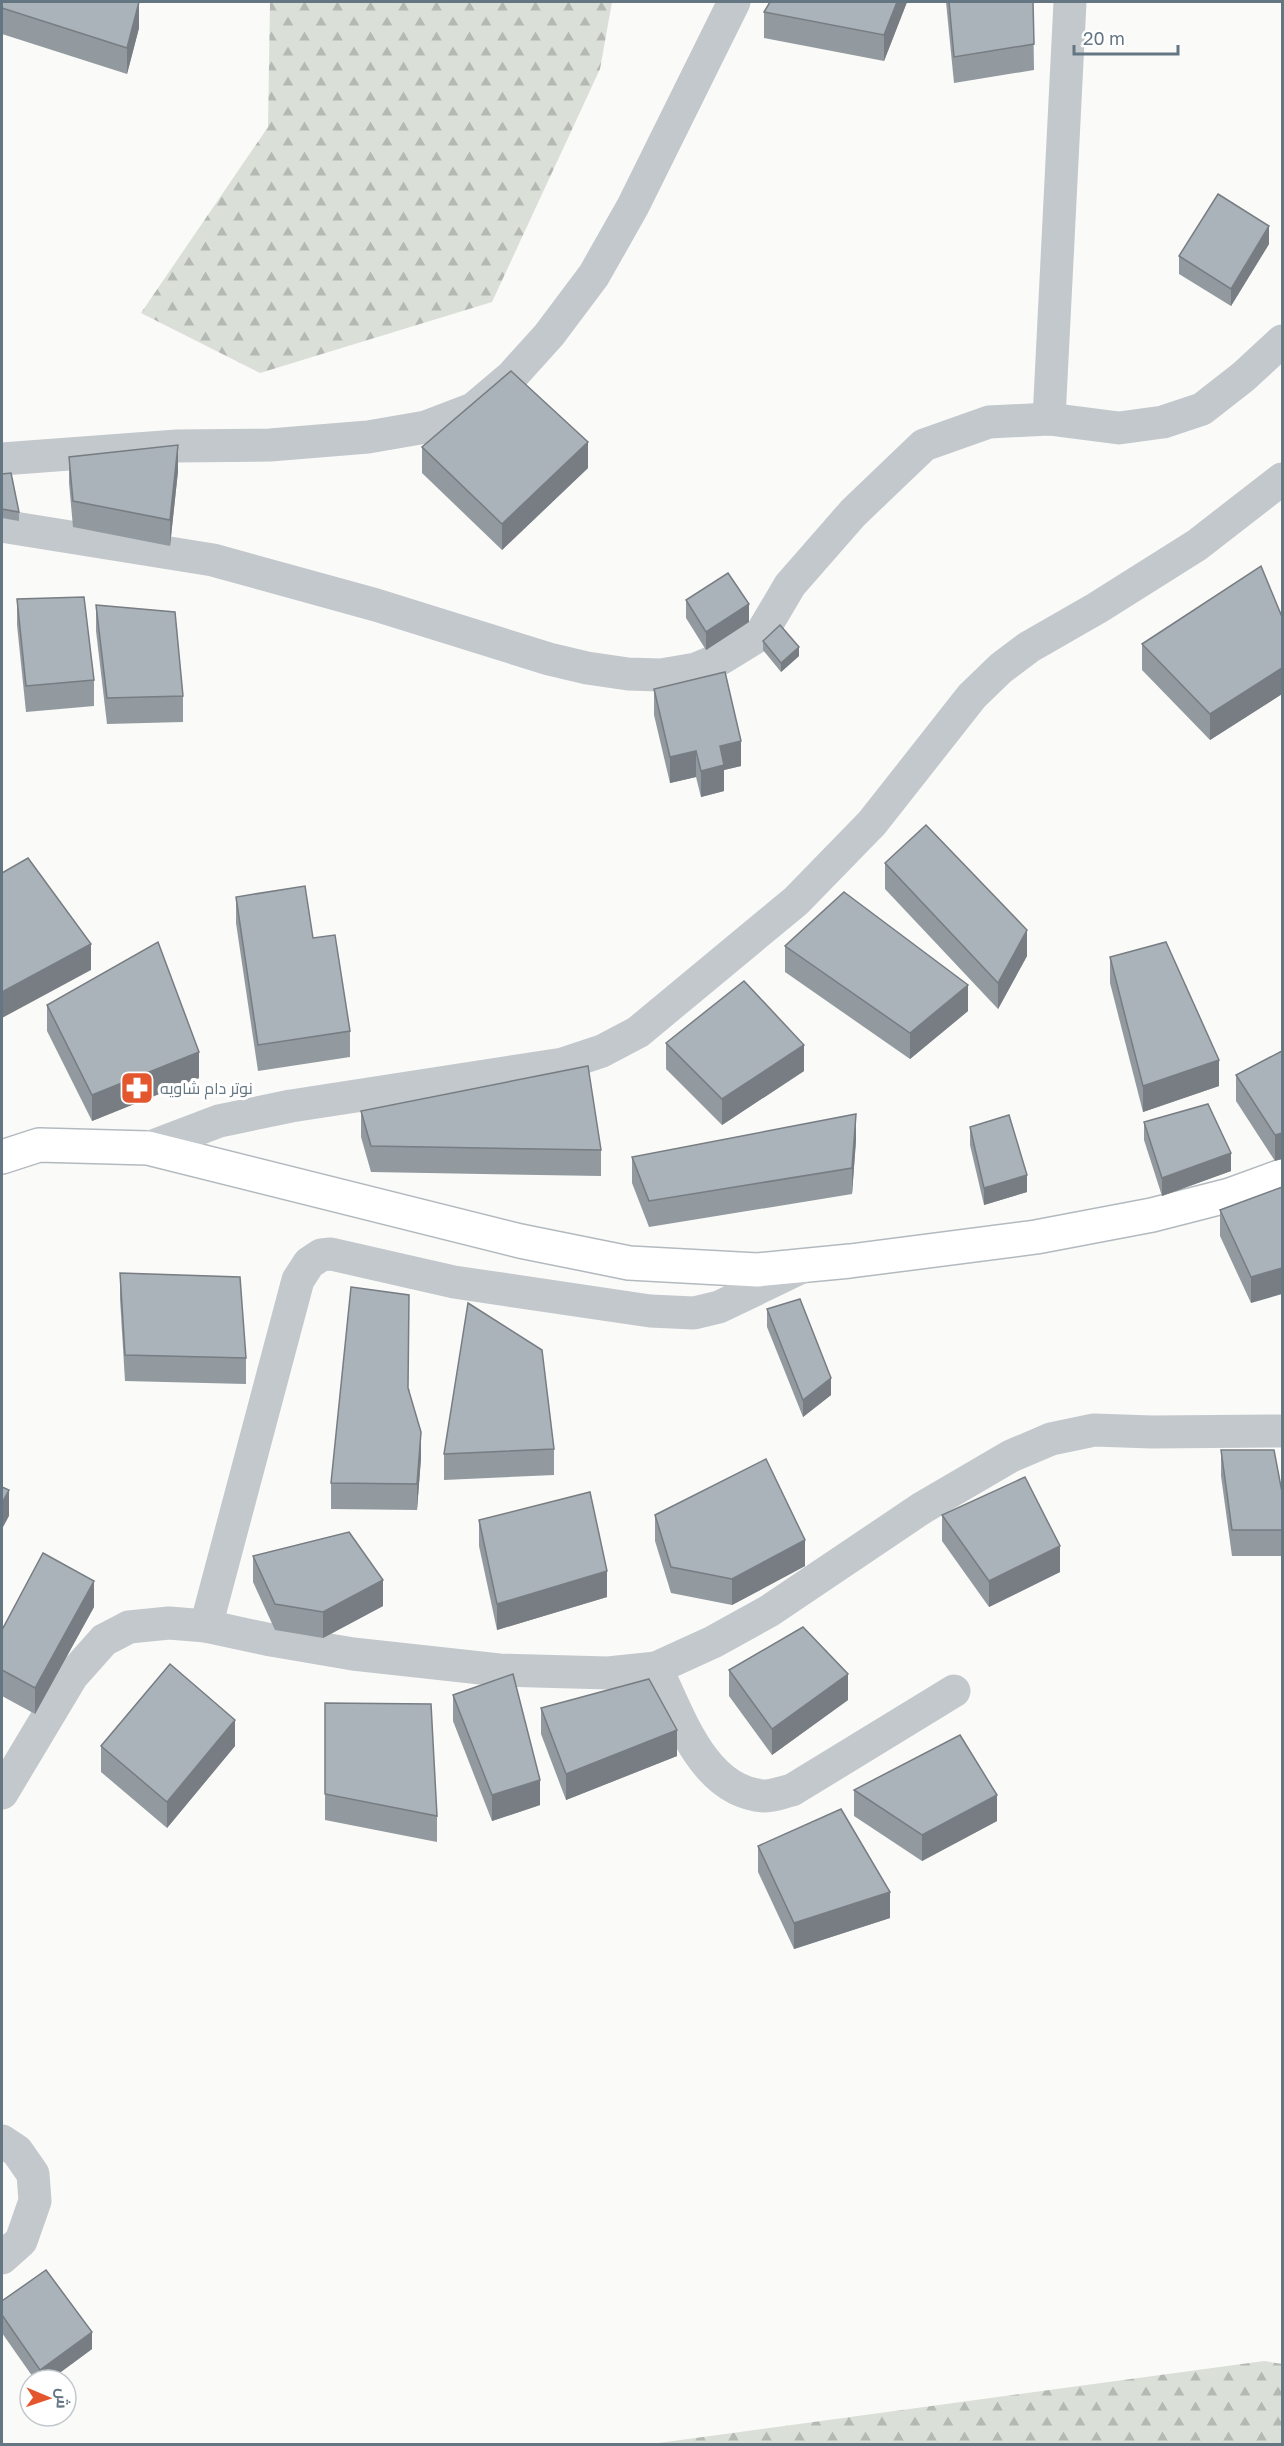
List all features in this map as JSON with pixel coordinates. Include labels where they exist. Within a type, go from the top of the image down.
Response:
[{"type":"street","points":[[2,459],[177,446],[270,445],[368,436],[426,427],[473,409],[512,376],[549,335],[594,275],[633,206],[734,2]]},
{"type":"street","points":[[1049,419],[1070,2]]},
{"type":"street","points":[[2,526],[213,560],[376,605],[549,659],[628,675],[661,675],[696,669],[722,658],[761,634],[790,585],[853,513],[924,445],[989,422],[1049,419],[1119,428],[1163,422],[1202,409],[1243,377],[1282,341]]},
{"type":"street","points":[[148,1148],[219,1121],[291,1106],[562,1064],[602,1051],[638,1032],[796,901],[872,823],[972,696],[1001,668],[1029,647],[1097,608],[1197,545],[1282,479]]},
{"type":"street","points":[[2,1157],[39,1145],[148,1148],[520,1241],[629,1263],[757,1270],[1036,1237],[1174,1209],[1230,1195],[1282,1176]]},
{"type":"street","points":[[206,1626],[298,1280],[309,1263],[321,1255],[350,1257],[454,1282],[650,1311],[672,1312],[694,1312],[719,1307],[804,1266]]},
{"type":"street","points":[[2,1793],[72,1676],[104,1640],[129,1627],[169,1623],[206,1626],[353,1654],[500,1670],[608,1673],[656,1668],[713,1642],[769,1611],[922,1508],[1011,1456],[1051,1439],[1094,1430],[1282,1431]]},
{"type":"street","points":[[656,1668],[706,1766],[721,1780],[739,1789],[765,1796],[792,1790],[954,1691]]},
{"type":"street","points":[[2,2141],[17,2151],[33,2174],[35,2201],[21,2241],[2,2258]]},
{"type":"green space","points":[[270,2],[612,2],[600,69],[492,302],[260,373],[141,313],[268,127]]},
{"type":"green space","points":[[1264,2361],[1282,2364],[1282,2444],[651,2444]]},
{"type":"building","points":[[2,2],[139,2],[127,48],[2,8]]},
{"type":"building","points":[[770,2],[897,2],[884,35],[764,12]]},
{"type":"building","points":[[949,2],[1033,2],[1034,44],[954,57]]},
{"type":"building","points":[[1218,194],[1269,226],[1231,289],[1179,256]]},
{"type":"building","points":[[511,371],[588,442],[502,524],[422,447]]},
{"type":"building","points":[[178,445],[170,520],[73,501],[69,457]]},
{"type":"building","points":[[11,473],[19,512],[2,509],[2,474]]},
{"type":"building","points":[[1261,566],[1282,617],[1282,668],[1210,714],[1142,644]]},
{"type":"building","points":[[728,573],[749,604],[706,632],[686,600]]},
{"type":"building","points":[[84,597],[94,680],[26,686],[17,599]]},
{"type":"building","points":[[96,605],[175,612],[183,696],[107,698]]},
{"type":"building","points":[[780,625],[799,647],[781,663],[763,641]]},
{"type":"building","points":[[725,672],[741,741],[720,746],[724,765],[701,771],[696,751],[670,757],[654,689]]},
{"type":"building","points":[[926,825],[1027,930],[998,983],[885,863]]},
{"type":"building","points":[[28,858],[91,944],[2,992],[2,873]]},
{"type":"building","points":[[305,886],[313,938],[335,935],[350,1031],[258,1045],[236,897]]},
{"type":"building","points":[[844,892],[968,985],[910,1033],[785,946]]},
{"type":"building","points":[[158,942],[199,1052],[92,1095],[47,1005]]},
{"type":"building","points":[[1166,942],[1219,1060],[1143,1086],[1110,957]]},
{"type":"building","points":[[744,981],[804,1045],[722,1099],[666,1043]]},
{"type":"building","points":[[1282,1051],[1282,1133],[1275,1135],[1236,1075]]},
{"type":"building","points":[[588,1066],[601,1150],[371,1146],[361,1111]]},
{"type":"building","points":[[1208,1104],[1231,1153],[1162,1178],[1144,1122]]},
{"type":"building","points":[[856,1114],[852,1168],[649,1201],[632,1157]]},
{"type":"building","points":[[1009,1115],[1027,1175],[984,1188],[970,1127]]},
{"type":"building","points":[[1282,1187],[1282,1268],[1251,1277],[1220,1210]]},
{"type":"building","points":[[120,1273],[240,1277],[246,1358],[125,1355]]},
{"type":"building","points":[[351,1287],[409,1295],[408,1388],[421,1432],[417,1484],[331,1483]]},
{"type":"building","points":[[800,1299],[831,1378],[803,1400],[767,1309]]},
{"type":"building","points":[[468,1303],[542,1350],[554,1449],[444,1454]]},
{"type":"building","points":[[1221,1450],[1274,1450],[1282,1492],[1282,1530],[1232,1530]]},
{"type":"building","points":[[766,1459],[805,1540],[732,1579],[671,1567],[655,1515]]},
{"type":"building","points":[[1025,1477],[1060,1546],[989,1581],[942,1515]]},
{"type":"building","points":[[2,1487],[9,1490],[2,1503]]},
{"type":"building","points":[[590,1492],[607,1571],[497,1604],[479,1520]]},
{"type":"building","points":[[349,1532],[383,1580],[323,1612],[275,1604],[253,1556]]},
{"type":"building","points":[[43,1553],[94,1581],[35,1688],[2,1670],[2,1630]]},
{"type":"building","points":[[803,1627],[848,1674],[772,1729],[729,1670]]},
{"type":"building","points":[[170,1664],[235,1720],[167,1802],[101,1746]]},
{"type":"building","points":[[513,1674],[540,1780],[492,1795],[453,1695]]},
{"type":"building","points":[[649,1679],[677,1730],[566,1774],[541,1708]]},
{"type":"building","points":[[325,1703],[431,1704],[437,1816],[325,1794]]},
{"type":"building","points":[[960,1735],[997,1795],[922,1835],[854,1790]]},
{"type":"building","points":[[841,1809],[890,1892],[794,1923],[758,1846]]},
{"type":"building","points":[[46,2270],[92,2332],[43,2368],[39,2368],[2,2315],[2,2301]]},
{"type":"place","name":"نوتر دام شاويه","points":[[137,1088]]}]
